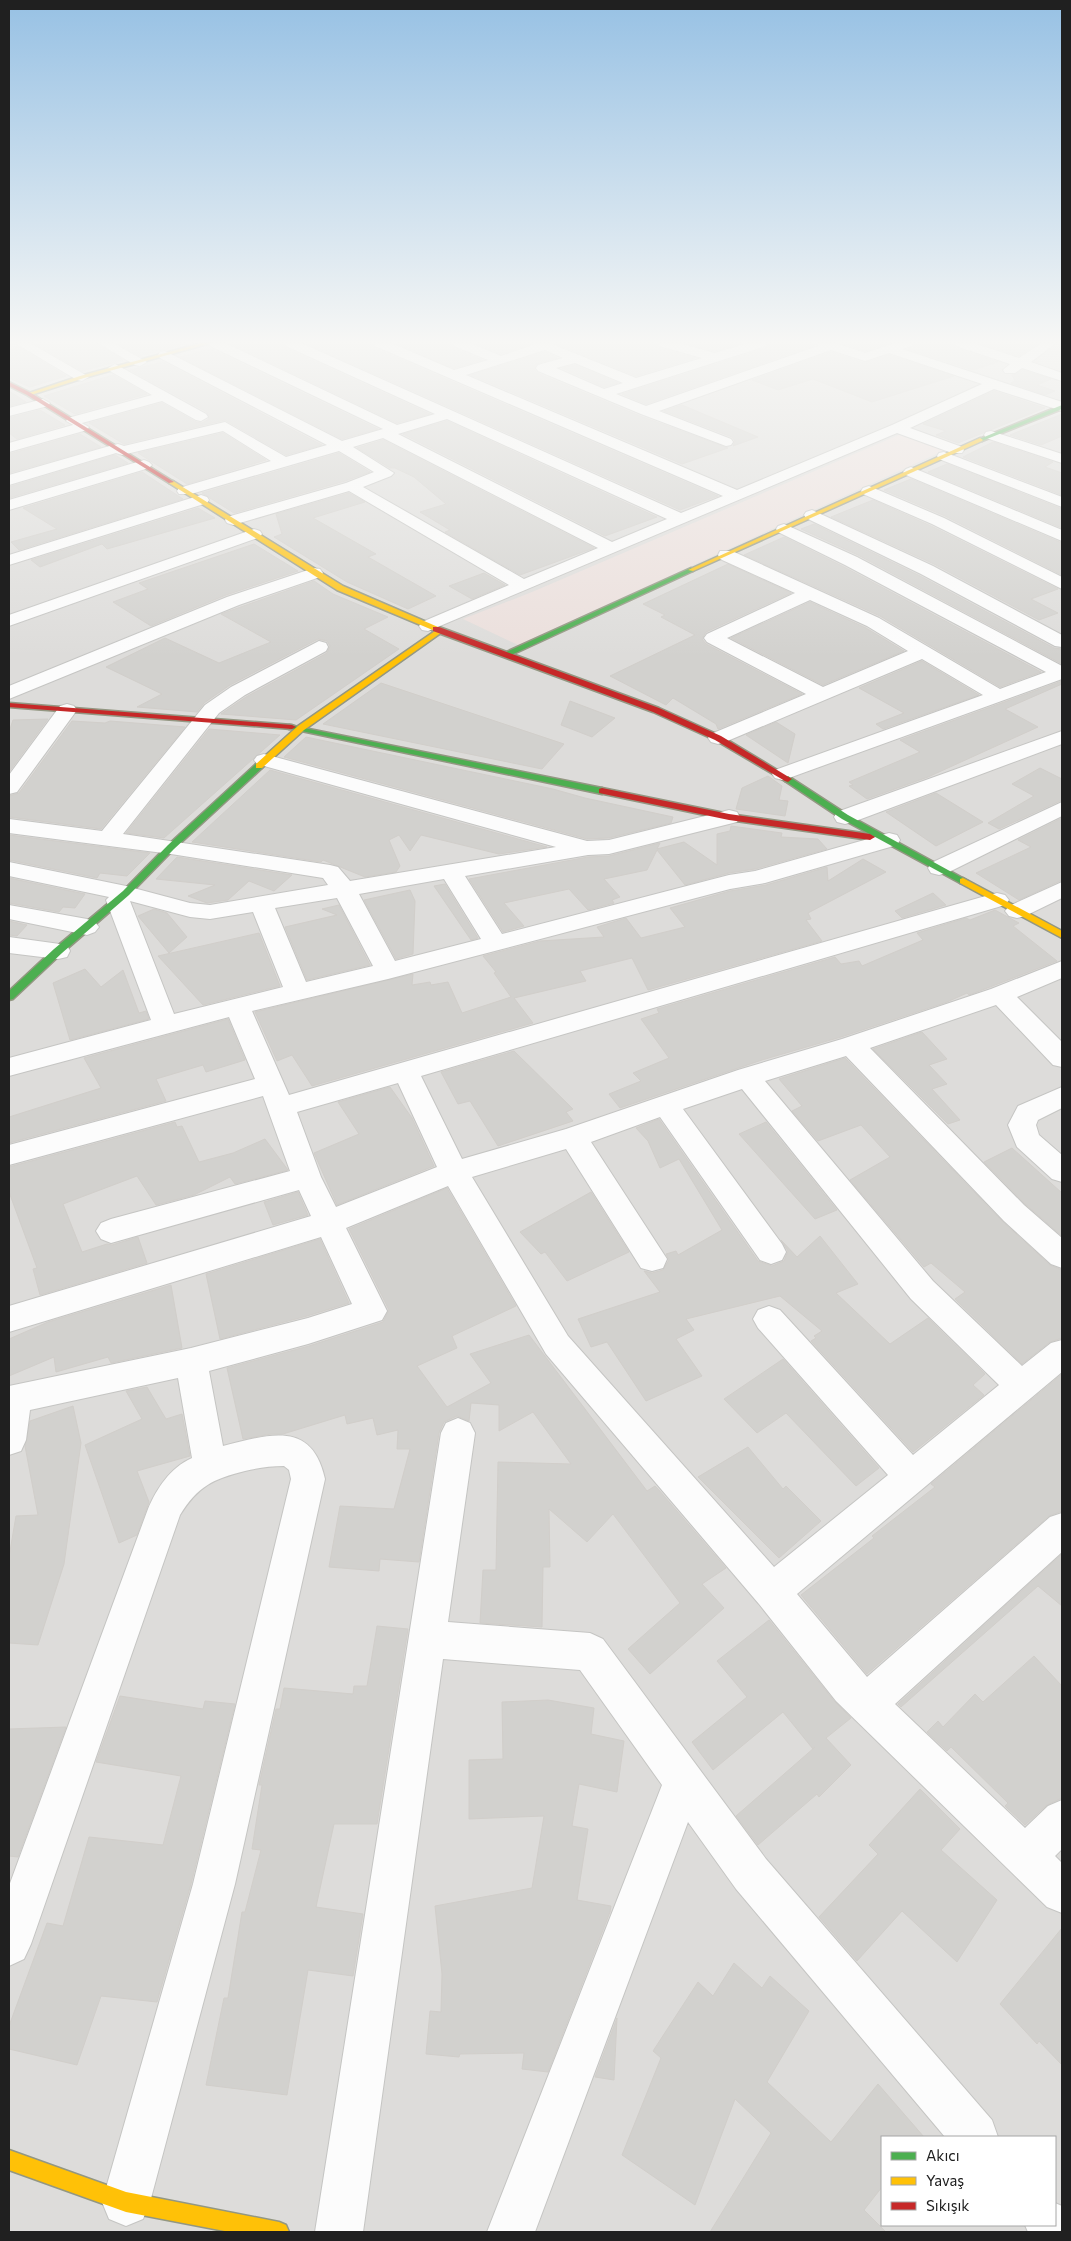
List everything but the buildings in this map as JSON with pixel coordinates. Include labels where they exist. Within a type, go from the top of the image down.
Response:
[{"type":"main road","points":[[116,448],[314,573],[353,595],[435,628],[656,710],[718,738],[782,774],[845,817],[1062,935]]},
{"type":"main road","points":[[506,654],[963,448]]},
{"type":"main road","points":[[9,996],[122,896],[171,847],[300,728],[435,628]]},
{"type":"main road","points":[[10,704],[300,728],[729,817],[889,840]]},
{"type":"main road","points":[[9,2160],[126,2202],[279,2232]]},
{"type":"street","points":[[9,480],[131,448]]},
{"type":"street","points":[[261,448],[285,462]]},
{"type":"street","points":[[186,491],[341,448]]},
{"type":"street","points":[[233,520],[351,486],[386,473],[344,448]]},
{"type":"street","points":[[420,448],[610,548]]},
{"type":"street","points":[[523,448],[680,519]]},
{"type":"street","points":[[625,448],[735,495]]},
{"type":"street","points":[[435,628],[523,586],[610,548],[850,448]]},
{"type":"street","points":[[939,448],[1062,502]]},
{"type":"street","points":[[1029,448],[1062,459]]},
{"type":"street","points":[[9,506],[144,465]]},
{"type":"street","points":[[911,472],[956,489],[1062,536]]},
{"type":"street","points":[[351,486],[523,586]]},
{"type":"street","points":[[869,491],[938,521],[1062,584]]},
{"type":"street","points":[[9,560],[200,500]]},
{"type":"street","points":[[812,515],[927,570],[1062,642]]},
{"type":"street","points":[[784,528],[851,561],[1062,673]]},
{"type":"street","points":[[9,621],[254,534]]},
{"type":"street","points":[[726,555],[873,622],[998,696]]},
{"type":"street","points":[[10,704],[233,601],[314,573]]},
{"type":"street","points":[[810,593],[713,638],[822,694]]},
{"type":"street","points":[[108,838],[212,709],[223,700],[319,647]]},
{"type":"street","points":[[718,738],[924,651]]},
{"type":"street","points":[[782,774],[1062,673]]},
{"type":"street","points":[[10,788],[67,710]]},
{"type":"street","points":[[845,817],[1062,738]]},
{"type":"street","points":[[264,760],[588,848]]},
{"type":"street","points":[[939,868],[1062,808]]},
{"type":"street","points":[[9,869],[199,912],[262,905],[450,871],[588,848],[609,847],[729,817]]},
{"type":"street","points":[[9,826],[171,847],[330,872],[345,890],[388,970]]},
{"type":"street","points":[[9,1067],[237,1006],[298,993],[729,882],[757,878],[889,840]]},
{"type":"street","points":[[450,871],[495,942]]},
{"type":"street","points":[[9,1156],[276,1096],[406,1072],[1062,889]]},
{"type":"street","points":[[122,896],[166,1026]]},
{"type":"street","points":[[262,905],[298,993]]},
{"type":"street","points":[[9,912],[87,927]]},
{"type":"street","points":[[9,945],[58,951]]},
{"type":"street","points":[[9,1319],[328,1224],[454,1172],[573,1137],[747,1077],[851,1045],[1000,995],[1062,969]]},
{"type":"street","points":[[1000,995],[1062,1058]]},
{"type":"street","points":[[9,1440],[12,1399],[191,1362],[308,1331],[371,1311],[307,1177],[276,1096],[237,1006]]},
{"type":"street","points":[[851,1045],[1014,1213],[1062,1256]]},
{"type":"street","points":[[406,1072],[454,1172],[557,1345],[772,1592],[850,1686],[1062,1892]]},
{"type":"street","points":[[747,1077],[922,1290],[1022,1386]]},
{"type":"street","points":[[1062,1097],[1028,1113],[1022,1125],[1027,1140],[1062,1171]]},
{"type":"street","points":[[666,1106],[771,1252]]},
{"type":"street","points":[[573,1137],[652,1259]]},
{"type":"street","points":[[111,1231],[307,1177]]},
{"type":"street","points":[[769,1319],[911,1476]]},
{"type":"street","points":[[772,1592],[1062,1353]]},
{"type":"street","points":[[191,1362],[210,1465]]},
{"type":"street","points":[[339,2232],[458,1433]]},
{"type":"street","points":[[9,1944],[165,1509],[181,1486],[195,1474],[210,1465],[276,1449],[292,1452],[304,1463],[308,1479],[214,1884],[126,2202]]},
{"type":"street","points":[[867,1703],[1062,1529]]},
{"type":"street","points":[[427,1639],[590,1652],[751,1874],[973,2136]]},
{"type":"street","points":[[512,2232],[684,1780]]},
{"type":"street","points":[[1026,1857],[1062,1820]]},
{"type":"shaded area","points":[[9,448],[1062,448],[1062,2232],[9,2232]]},
{"type":"shaded area","points":[[870,448],[938,448],[945,450],[518,645],[463,619],[532,592]]},
{"type":"traffic: fast","points":[[506,654],[691,570]]},
{"type":"traffic: fast","points":[[292,727],[602,791]]},
{"type":"traffic: fast","points":[[9,997],[58,951],[126,893],[171,847],[259,766]]},
{"type":"traffic: fast","points":[[788,779],[845,817],[963,881]]},
{"type":"traffic: slow","points":[[691,570],[963,448]]},
{"type":"traffic: slow","points":[[171,482],[340,588],[436,629]]},
{"type":"traffic: slow","points":[[259,766],[301,728],[441,630]]},
{"type":"traffic: slow","points":[[963,881],[1062,935]]},
{"type":"traffic: slow","points":[[9,2160],[126,2202],[279,2232]]},
{"type":"traffic: jam","points":[[115,448],[171,482]]},
{"type":"traffic: jam","points":[[436,629],[656,710],[718,738],[788,779]]},
{"type":"traffic: jam","points":[[9,705],[292,727]]},
{"type":"traffic: jam","points":[[602,791],[729,817],[870,837]]}]
